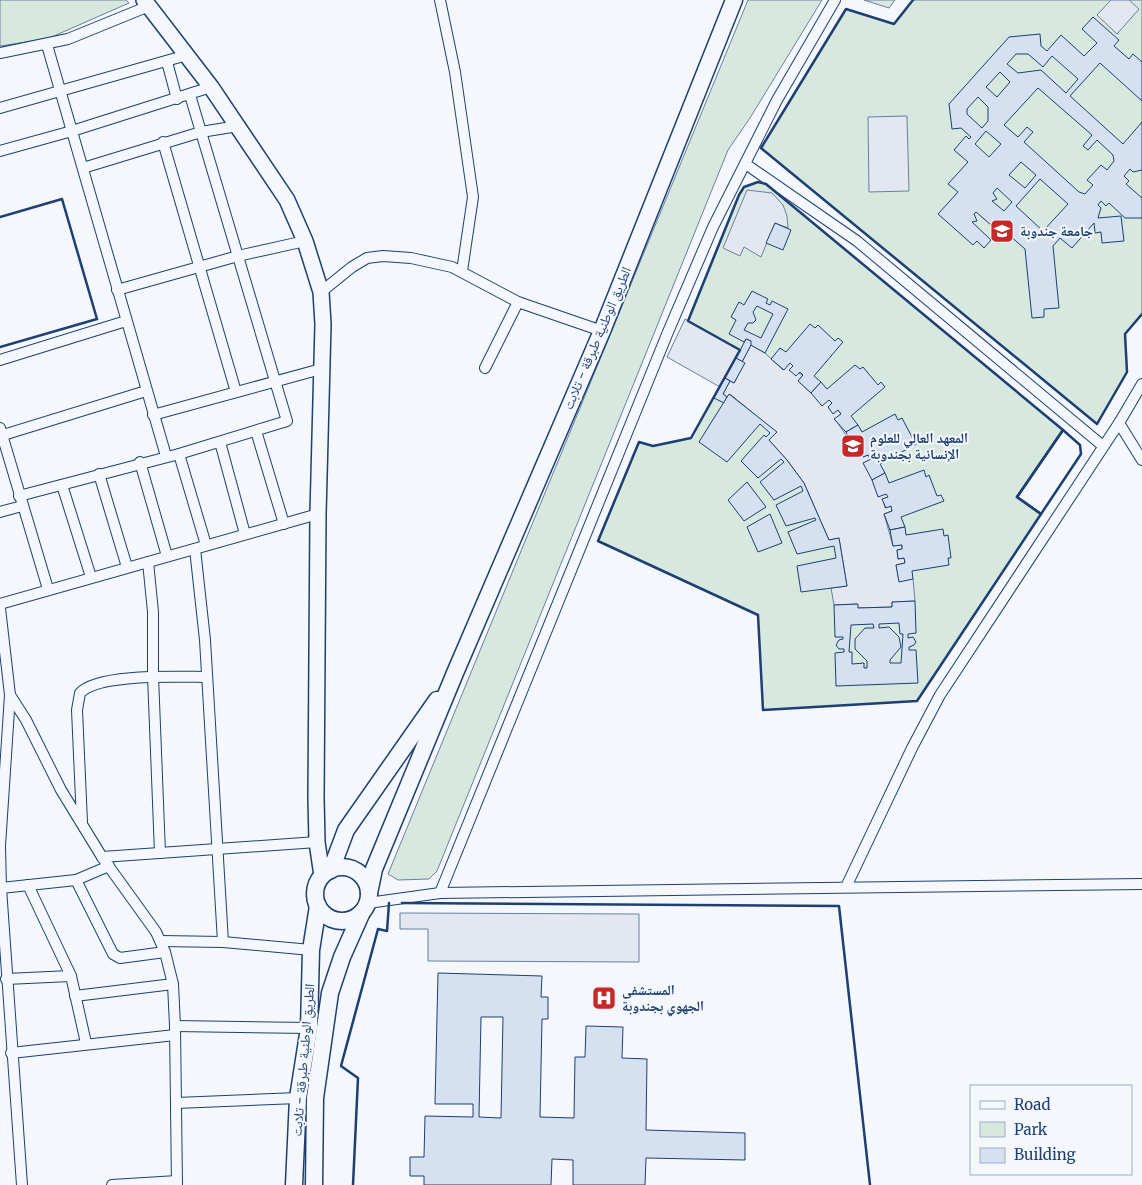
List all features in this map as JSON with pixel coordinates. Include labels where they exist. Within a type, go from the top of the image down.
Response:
[{"type":"main road","name":"الطريق الوطنية طبرقة - تلابت","points":[[314,1185],[315,1098],[330,993],[342,957],[367,903],[374,869],[455,673],[602,331],[734,0]]},
{"type":"main road","name":"الطريق الوطنية طبرقة - تلابت","points":[[326,873],[346,830],[455,673]]},
{"type":"main road","points":[[339,867],[356,871],[368,884],[367,903],[356,918],[338,921],[330,918],[318,906],[316,890],[326,873],[339,867]]},
{"type":"main road","name":"الطريق الوطنية طبرقة - تلابت","points":[[294,1185],[298,1098],[309,1028],[311,950],[318,906]]},
{"type":"street","points":[[440,0],[455,72],[473,197],[462,272]]},
{"type":"street","points":[[440,893],[672,323],[713,227],[747,164],[777,100],[835,0]]},
{"type":"street","points":[[0,53],[47,45],[87,33],[147,3],[238,126],[287,200],[305,241],[321,292],[323,308],[318,514],[316,798],[317,842],[326,873]]},
{"type":"street","points":[[47,45],[166,456]]},
{"type":"street","points":[[0,108],[187,55]]},
{"type":"street","points":[[167,62],[177,99]]},
{"type":"street","points":[[0,151],[72,131],[211,87]]},
{"type":"street","points":[[0,512],[20,501],[62,485],[140,462],[179,454],[287,421],[190,95]]},
{"type":"street","points":[[83,168],[163,142],[201,132],[238,126]]},
{"type":"street","points":[[163,142],[236,392]]},
{"type":"street","points":[[747,164],[857,241],[1103,446]]},
{"type":"street","points":[[118,290],[238,256],[305,241]]},
{"type":"street","points":[[321,292],[352,267],[374,257],[411,258],[441,264],[462,272],[518,302],[602,331]]},
{"type":"street","points":[[485,368],[518,302]]},
{"type":"street","points":[[0,360],[126,321]]},
{"type":"street","points":[[153,415],[321,369]]},
{"type":"street","points":[[846,887],[912,748],[940,695],[1119,423],[1142,384]]},
{"type":"street","points":[[48,589],[1,433],[146,391]]},
{"type":"street","points":[[1119,423],[1142,460]]},
{"type":"street","points":[[256,431],[284,524]]},
{"type":"street","points":[[220,442],[245,534]]},
{"type":"street","points":[[179,454],[206,545]]},
{"type":"street","points":[[140,462],[167,556]]},
{"type":"street","points":[[99,474],[127,567]]},
{"type":"street","points":[[62,485],[91,577]]},
{"type":"street","points":[[22,1185],[11,1053],[1,888],[0,846],[10,695],[0,606],[48,589],[318,514]]},
{"type":"street","points":[[195,549],[202,600],[223,942]]},
{"type":"street","points":[[148,562],[153,612],[153,676],[160,853]]},
{"type":"street","points":[[82,823],[78,696],[82,690],[102,683],[153,676],[206,677]]},
{"type":"street","points":[[10,695],[26,720],[55,780],[106,861],[160,941],[165,952],[173,984],[177,1183],[112,1185]]},
{"type":"street","points":[[1,888],[76,880],[106,861],[160,853],[317,842]]},
{"type":"street","points":[[76,880],[113,954],[120,958],[165,952]]},
{"type":"street","points":[[28,884],[71,976],[86,1044]]},
{"type":"street","points":[[367,903],[440,893],[1142,884]]},
{"type":"street","points":[[160,941],[223,942],[311,950]]},
{"type":"street","points":[[6,979],[71,976]]},
{"type":"street","points":[[76,996],[173,984]]},
{"type":"street","points":[[11,1053],[175,1031],[309,1028]]},
{"type":"street","points":[[176,1103],[298,1098]]},
{"type":"green space","points":[[0,0],[126,0],[129,3],[47,39],[0,46]]},
{"type":"green space","points":[[748,0],[822,0],[750,118],[728,150],[437,871],[429,879],[398,880],[388,874]]},
{"type":"green space","points":[[864,0],[895,0],[889,8]]},
{"type":"green space","name":"جامعة جندوبة","points":[[913,0],[1142,0],[1142,314],[1125,334],[1127,372],[1097,424],[761,148],[846,9],[894,24]]},
{"type":"green space","name":"المعهد العالي للعلوم الإنسانية بجندوبة","points":[[758,182],[766,184],[1063,430],[1017,497],[1041,514],[917,701],[763,710],[758,615],[598,541],[639,442],[653,446],[691,438],[740,350],[688,321],[739,195],[744,187]]},
{"type":"shaded area","points":[[1111,0],[1129,0],[1139,9],[1117,34],[1097,15]]},
{"type":"shaded area","points":[[907,116],[909,191],[869,192],[868,117]]},
{"type":"shaded area","points":[[747,190],[772,193],[783,205],[787,216],[788,228],[775,223],[761,257],[744,247],[740,256],[723,248]]},
{"type":"shaded area","points":[[685,319],[740,350],[720,387],[667,357]]},
{"type":"shaded area","points":[[751,345],[765,353],[783,370],[790,363],[793,366],[789,370],[803,375],[798,381],[811,393],[829,400],[832,403],[828,407],[833,413],[838,410],[841,414],[835,419],[854,447],[862,443],[864,447],[859,449],[863,457],[868,455],[888,497],[883,499],[885,508],[891,506],[892,511],[884,514],[893,546],[902,545],[902,549],[897,550],[898,559],[904,558],[905,563],[896,565],[899,581],[913,579],[915,601],[892,602],[892,607],[858,608],[857,604],[834,605],[831,588],[847,586],[839,538],[829,540],[804,483],[769,440],[776,432],[730,394],[727,397],[723,394],[730,381],[734,383]]},
{"type":"shaded area","points":[[400,913],[639,914],[639,962],[428,961],[428,929],[400,929]]},
{"type":"building","points":[[1093,17],[1119,40],[1114,46],[1129,59],[1133,54],[1142,62],[1142,101],[1100,63],[1070,96],[1123,144],[1142,122],[1142,170],[1133,172],[1130,169],[1124,176],[1129,181],[1126,184],[1142,198],[1142,218],[1125,218],[1109,203],[1106,206],[1101,201],[1098,205],[1101,208],[1098,218],[1121,216],[1124,241],[1102,243],[1101,232],[1095,233],[1094,223],[1072,248],[1060,238],[1053,246],[1059,308],[1044,309],[1044,317],[1032,318],[1025,249],[994,222],[991,225],[976,212],[974,214],[977,221],[972,222],[991,240],[984,248],[977,241],[973,245],[938,214],[958,192],[948,184],[968,162],[954,150],[966,136],[969,139],[971,137],[961,128],[952,129],[949,104],[1009,37],[1040,34],[1041,46],[1047,51],[1061,35],[1084,56],[1097,43],[1082,29]],"holes":[[[1016,54],[1028,54],[1043,67],[1052,56],[1078,79],[1066,93],[1041,70],[1018,73],[1007,64]],[[1000,72],[1010,82],[997,97],[986,87]],[[1038,88],[1092,135],[1083,146],[1088,150],[1097,140],[1113,155],[1114,161],[1107,170],[1101,165],[1087,180],[1093,185],[1085,194],[1079,192],[1024,142],[1033,132],[1027,127],[1018,137],[1004,125]],[[978,97],[988,107],[988,121],[982,128],[967,114],[967,109]],[[986,131],[1001,144],[989,157],[975,144]],[[1021,162],[1036,175],[1025,188],[1009,175]],[[1040,179],[1068,204],[1043,231],[1016,206]],[[997,188],[1012,202],[1004,211],[992,201],[997,199],[993,193]]]},
{"type":"building","points":[[775,223],[791,230],[783,250],[766,243]]},
{"type":"building","points":[[752,291],[768,299],[766,303],[770,305],[772,301],[788,309],[765,353],[749,344],[751,341],[746,339],[744,342],[729,334],[736,320],[731,317],[739,302],[744,305]],"holes":[[[757,306],[773,314],[761,338],[744,330],[748,323],[753,323],[756,320],[753,312]]]},
{"type":"building","points":[[810,324],[815,328],[818,325],[835,341],[838,338],[843,342],[814,376],[821,382],[811,393],[798,381],[803,375],[800,372],[796,376],[789,370],[793,366],[790,363],[784,370],[771,359],[780,348],[786,352]]},
{"type":"building","points":[[746,339],[751,341],[751,345],[742,362],[736,358]]},
{"type":"building","points":[[736,358],[745,363],[734,383],[725,378]]},
{"type":"building","points":[[855,365],[860,369],[863,367],[878,385],[881,382],[885,387],[851,416],[858,425],[846,432],[834,419],[841,414],[838,410],[833,414],[828,407],[832,403],[829,400],[822,406],[811,393],[821,382],[827,389]]},
{"type":"building","points":[[725,378],[730,381],[723,394],[727,397],[724,403],[714,398]]},
{"type":"building","points":[[729,394],[777,432],[769,440],[804,483],[829,540],[839,538],[847,586],[801,592],[797,566],[836,558],[834,546],[797,554],[788,532],[816,520],[815,518],[786,526],[776,505],[803,491],[801,486],[774,500],[760,482],[784,462],[781,459],[758,478],[741,461],[764,435],[766,437],[770,433],[760,424],[727,462],[699,442]]},
{"type":"building","points":[[895,414],[898,420],[902,418],[913,439],[917,437],[920,442],[880,464],[885,473],[872,480],[863,463],[871,459],[868,455],[863,457],[859,449],[864,447],[862,443],[854,447],[846,432],[858,425],[862,432]]},
{"type":"building","points":[[924,470],[926,477],[929,475],[937,496],[941,495],[944,501],[901,517],[905,527],[890,530],[884,514],[892,511],[891,506],[886,508],[882,499],[888,497],[886,494],[878,497],[872,480],[885,473],[889,483]]},
{"type":"building","points":[[747,482],[766,507],[744,521],[728,500]]},
{"type":"building","points":[[770,514],[782,543],[758,552],[747,527]]},
{"type":"building","points":[[905,527],[906,535],[943,529],[944,536],[948,535],[951,558],[948,558],[949,565],[912,571],[913,579],[899,582],[896,565],[905,563],[904,558],[898,559],[897,550],[902,549],[902,545],[893,546],[890,530]]},
{"type":"building","points":[[915,601],[916,633],[908,634],[908,638],[913,637],[916,642],[909,647],[909,650],[916,650],[918,683],[836,686],[835,653],[844,652],[844,649],[839,649],[836,645],[843,637],[835,637],[834,605],[858,604],[858,608],[892,607],[892,602]],"holes":[[[899,623],[900,634],[903,634],[901,663],[890,663],[890,660],[901,647],[899,637],[889,627],[879,628],[879,624]],[[873,624],[874,628],[865,628],[855,639],[855,649],[867,661],[867,668],[864,668],[864,663],[852,664],[852,652],[849,652],[851,625]]]},
{"type":"building","points":[[438,973],[542,976],[541,997],[548,997],[548,1019],[542,1019],[540,1117],[574,1118],[575,1057],[585,1057],[586,1026],[623,1027],[622,1058],[647,1059],[646,1130],[745,1133],[745,1160],[646,1158],[645,1185],[573,1185],[573,1160],[552,1159],[551,1185],[424,1185],[424,1176],[410,1176],[410,1157],[424,1157],[425,1116],[473,1117],[473,1104],[435,1104]],"holes":[[[481,1017],[503,1017],[501,1118],[479,1117]]]},
{"type":"wall","points":[[913,0],[894,24],[846,9],[761,148],[1097,424],[1127,372],[1125,334],[1142,314]]},
{"type":"wall","points":[[758,182],[766,184],[1063,430],[1017,497],[1041,514],[917,701],[763,710],[758,615],[598,541],[639,442],[653,446],[691,438],[740,350],[688,321],[739,195],[744,187],[758,182]]},
{"type":"wall","points":[[0,217],[62,199],[97,319],[0,347]]},
{"type":"wall","points":[[1063,430],[1080,445],[1081,454],[1041,514],[1017,497],[1063,430]]},
{"type":"wall","points":[[353,1185],[358,1078],[341,1066],[378,929],[387,931],[389,903]]},
{"type":"wall","points":[[402,903],[839,906],[870,1185]]},
{"type":"place","name":"جامعة جندوبة","points":[[1002,231]]},
{"type":"place","name":"المعهد العالي للعلوم الإنسانية بجندوبة","points":[[853,446]]},
{"type":"place","name":"المستشفى الجهوي بجندوبة","points":[[604,998]]}]
